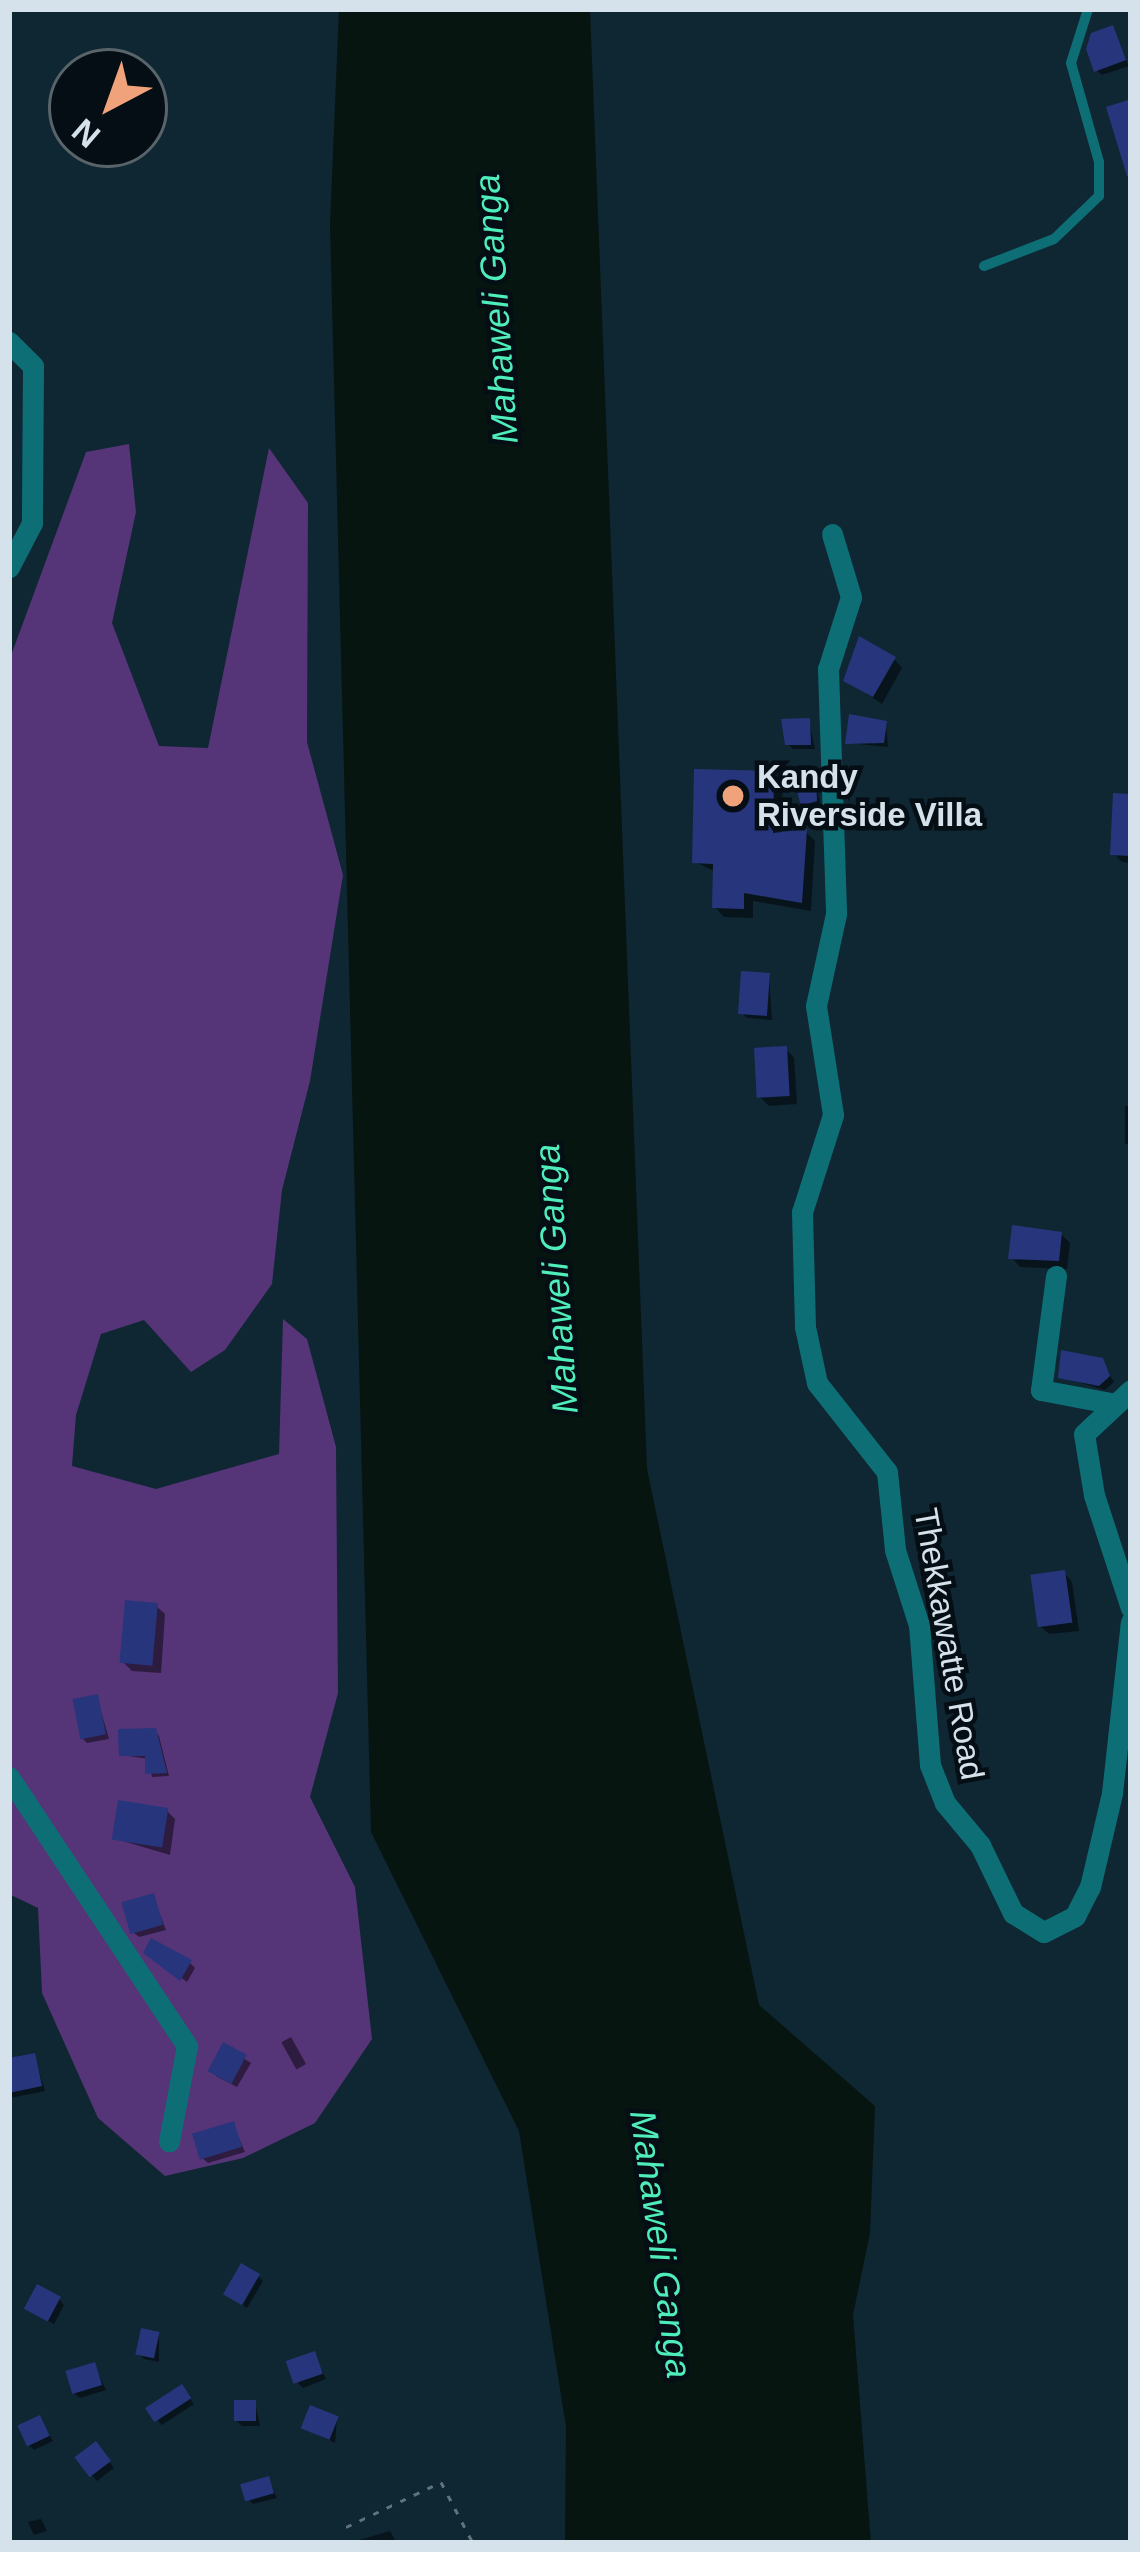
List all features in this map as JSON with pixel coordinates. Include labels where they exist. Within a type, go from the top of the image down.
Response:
[{"type":"street","points":[[9,342],[33,367],[32,523],[9,567]]},
{"type":"street","name":"Thekkawatte Road","points":[[832,534],[851,597],[828,669],[836,914],[816,1006],[833,1115],[802,1212],[805,1327],[817,1383],[886,1472],[895,1550],[919,1625],[930,1765],[945,1803],[980,1844],[1012,1913],[1044,1932],[1075,1916],[1090,1887],[1112,1792],[1131,1622]]},
{"type":"street","points":[[1056,1276],[1041,1390],[1123,1397]]},
{"type":"street","points":[[1123,1397],[1084,1434],[1094,1495],[1131,1608]]},
{"type":"street","points":[[9,1777],[187,2046],[169,2141]]},
{"type":"lane","points":[[984,266],[1054,239],[1099,196],[1099,161],[1071,63],[1088,9]]},
{"type":"path","points":[[346,2527],[441,2482],[473,2543]]},
{"type":"shaded area","points":[[129,444],[136,512],[112,623],[159,746],[208,748],[269,448],[308,503],[307,742],[343,875],[310,1081],[282,1190],[272,1284],[225,1350],[191,1372],[144,1320],[101,1334],[76,1415],[72,1466],[156,1489],[279,1454],[283,1319],[307,1339],[336,1447],[338,1693],[310,1797],[355,1887],[372,2039],[315,2123],[243,2158],[165,2176],[98,2118],[42,1993],[38,1908],[9,1894],[9,661],[86,452]]},
{"type":"water","name":"Mahaweli Ganga","points":[[339,9],[590,9],[647,1469],[759,2005],[875,2106],[870,2233],[853,2315],[871,2543],[565,2543],[566,2427],[519,2131],[371,1832],[330,224]]},
{"type":"building","points":[[1113,25],[1126,60],[1094,72],[1086,49],[1091,33]]},
{"type":"building","points":[[1131,99],[1131,176],[1127,176],[1106,107]]},
{"type":"building","points":[[859,636],[896,657],[873,697],[843,681]]},
{"type":"building","points":[[849,714],[887,721],[884,743],[845,744]]},
{"type":"building","points":[[810,718],[811,745],[785,745],[781,719]]},
{"type":"building","points":[[694,769],[774,771],[773,833],[807,829],[802,903],[744,893],[744,909],[712,908],[713,864],[692,863]]},
{"type":"building","points":[[816,774],[817,801],[801,806],[794,780]]},
{"type":"building","points":[[1113,793],[1131,794],[1131,856],[1110,855]]},
{"type":"building","points":[[741,971],[770,973],[767,1016],[738,1014]]},
{"type":"building","points":[[787,1046],[790,1096],[757,1098],[754,1048]]},
{"type":"building","points":[[1012,1225],[1062,1232],[1059,1261],[1008,1259]]},
{"type":"building","points":[[1061,1350],[1103,1358],[1110,1376],[1099,1386],[1058,1378]]},
{"type":"building","points":[[1065,1570],[1072,1622],[1038,1627],[1030,1575]]},
{"type":"building","points":[[125,1600],[158,1603],[152,1666],[120,1663]]},
{"type":"building","points":[[98,1694],[106,1734],[80,1739],[72,1699]]},
{"type":"building","points":[[156,1728],[167,1773],[145,1774],[145,1756],[119,1756],[118,1729]]},
{"type":"building","points":[[118,1800],[168,1808],[162,1847],[112,1840]]},
{"type":"building","points":[[154,1893],[163,1925],[130,1934],[121,1902]]},
{"type":"building","points":[[151,1938],[192,1960],[180,1981],[143,1953]]},
{"type":"building","points":[[223,2042],[247,2055],[231,2084],[208,2071]]},
{"type":"building","points":[[35,2053],[42,2086],[9,2093],[9,2058]]},
{"type":"building","points":[[234,2121],[242,2147],[200,2160],[192,2134]]},
{"type":"building","points":[[241,2263],[260,2274],[242,2305],[223,2294]]},
{"type":"building","points":[[37,2284],[61,2297],[48,2321],[24,2309]]},
{"type":"building","points":[[141,2328],[160,2332],[154,2358],[135,2354]]},
{"type":"building","points":[[315,2351],[323,2374],[294,2384],[286,2361]]},
{"type":"building","points":[[95,2362],[102,2385],[72,2394],[65,2371]]},
{"type":"building","points":[[182,2384],[191,2398],[154,2422],[145,2408]]},
{"type":"building","points":[[234,2400],[256,2400],[256,2421],[234,2421]]},
{"type":"building","points":[[310,2405],[339,2417],[329,2440],[301,2428]]},
{"type":"building","points":[[40,2415],[50,2436],[27,2446],[17,2426]]},
{"type":"building","points":[[96,2441],[111,2461],[89,2477],[74,2457]]},
{"type":"building","points":[[269,2476],[274,2493],[245,2502],[240,2484]]},
{"type":"place","name":"Kandy Riverside Villa","points":[[733,796]]}]
